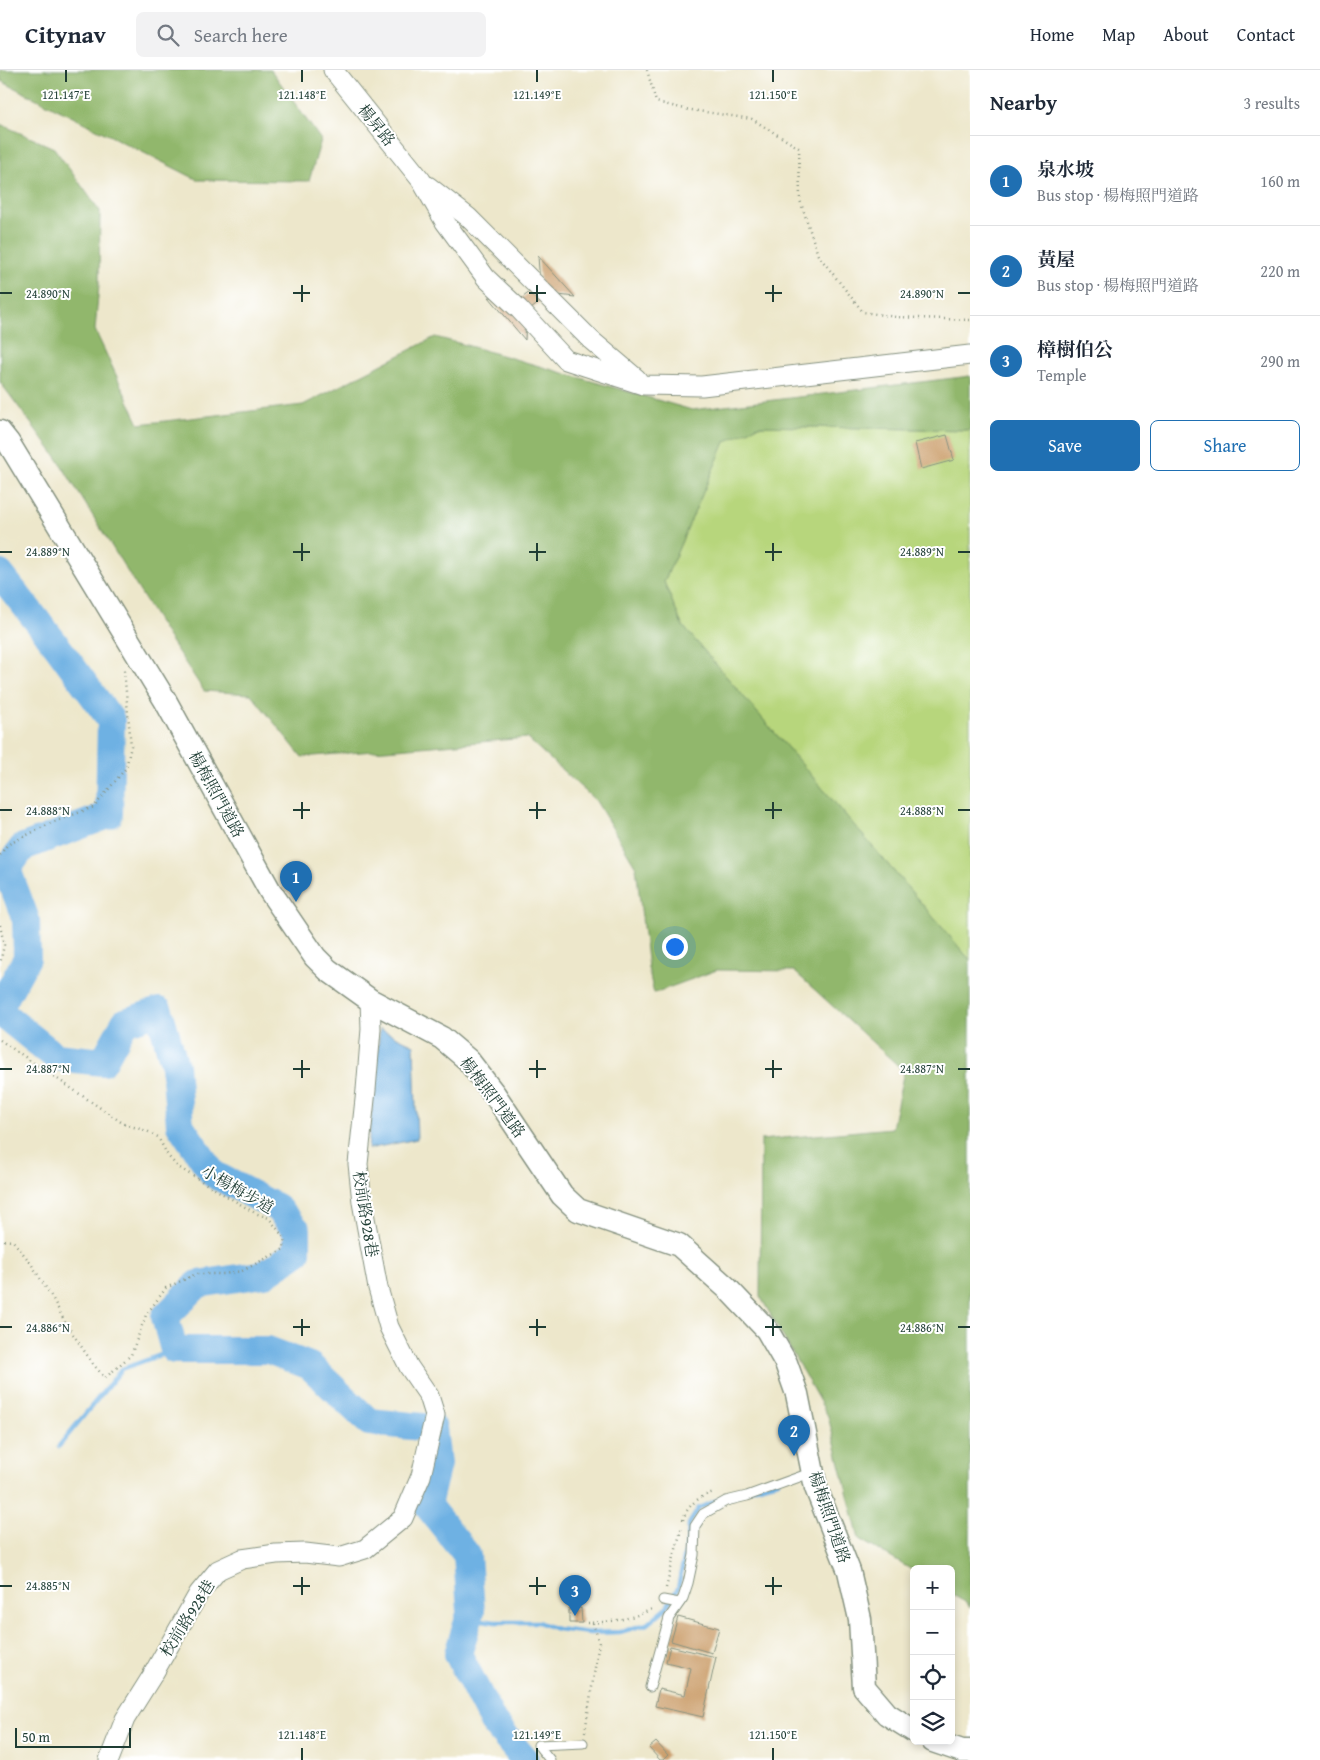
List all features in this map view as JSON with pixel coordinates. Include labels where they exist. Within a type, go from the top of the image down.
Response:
[{"type":"street","name":"楊昇路","points":[[333,70],[421,180]]},
{"type":"street","points":[[421,180],[468,217],[591,340],[643,385]]},
{"type":"street","points":[[421,180],[445,222],[486,278],[519,309],[566,360],[643,385],[702,386],[970,355]]},
{"type":"street","name":"楊梅照門道路","points":[[0,432],[8,442],[165,700],[270,891],[315,957],[328,970],[370,1000],[442,1038],[468,1060],[495,1095],[562,1195],[578,1210],[679,1245],[727,1288],[767,1330],[786,1363],[797,1394],[816,1488],[849,1571],[860,1619],[864,1687],[887,1714],[910,1728]]},
{"type":"street","name":"校前路928巷","points":[[109,1760],[125,1719],[152,1676],[199,1593],[218,1570],[242,1559],[259,1556],[306,1553],[339,1558],[365,1549],[403,1518],[422,1476],[435,1415],[429,1396],[409,1367],[389,1327],[378,1288],[362,1202],[358,1164],[371,1029],[370,1000]]},
{"type":"street","points":[[945,1745],[970,1752]]},
{"type":"lane","points":[[650,1688],[669,1618],[683,1598],[694,1555],[695,1526],[703,1514],[726,1501],[747,1496],[813,1472]]},
{"type":"lane","points":[[664,1600],[678,1603]]},
{"type":"lane","points":[[550,1760],[538,1745],[583,1743]]},
{"type":"path","points":[[647,70],[656,102],[685,109],[752,119],[799,148],[800,200],[818,255],[863,312],[896,317],[970,320]]},
{"type":"path","points":[[0,855],[7,845],[51,823],[94,807],[126,768],[131,746],[123,666]]},
{"type":"path","points":[[0,925],[4,945],[0,964]]},
{"type":"path","name":"小楊梅步道","points":[[0,1040],[124,1124],[158,1137],[168,1156],[178,1167],[255,1213],[269,1218],[285,1239],[284,1249],[242,1271],[224,1274],[196,1274],[166,1288],[146,1315],[131,1355],[105,1378],[65,1322],[30,1262],[13,1241],[0,1240]]},
{"type":"path","points":[[583,1743],[599,1642],[593,1623]]},
{"type":"green space","points":[[0,70],[271,70],[321,140],[309,181],[198,180],[1,81]]},
{"type":"green space","points":[[0,124],[54,148],[100,211],[99,285],[95,330],[139,424],[303,405],[435,337],[692,410],[970,376],[970,430],[758,426],[725,442],[664,582],[682,625],[970,960],[970,1608],[967,1603],[955,1596],[955,1565],[910,1565],[910,1569],[859,1539],[828,1416],[760,1296],[761,1140],[892,1128],[904,1071],[794,971],[717,970],[654,993],[648,968],[636,867],[596,801],[527,738],[302,757],[251,694],[204,691],[168,637],[57,458],[0,382]]},
{"type":"green space","points":[[758,426],[970,430],[970,960],[682,625],[664,582],[725,442]]},
{"type":"water","points":[[380,1029],[414,1045],[417,1139],[368,1149]]},
{"type":"building","points":[[538,256],[575,297],[550,294],[526,313],[525,340],[489,297],[518,301],[540,284]]},
{"type":"building","points":[[947,435],[954,460],[921,469],[915,443]]},
{"type":"building","points":[[569,1608],[581,1608],[582,1623],[569,1623]]},
{"type":"building","points":[[678,1617],[719,1628],[712,1653],[671,1641]]},
{"type":"building","points":[[670,1646],[716,1657],[703,1717],[655,1706],[659,1689],[685,1695],[691,1668],[666,1662]]},
{"type":"building","points":[[656,1742],[668,1755],[663,1760],[660,1760],[649,1748]]},
{"type":"waterway","points":[[0,574],[57,646],[111,720],[109,815],[23,847],[7,869],[26,920],[27,958],[0,1007]]},
{"type":"waterway","points":[[0,872],[7,869]]},
{"type":"waterway","points":[[0,1012],[56,1057],[103,1062],[125,1022],[159,1011],[175,1066],[180,1125],[213,1174],[276,1207],[297,1230],[297,1252],[265,1274],[198,1284],[165,1317],[174,1350],[268,1350],[310,1366],[369,1422],[433,1428],[437,1464],[427,1505],[467,1555],[471,1611],[458,1654],[493,1722],[525,1760]]},
{"type":"waterway","points":[[59,1446],[122,1369],[174,1350]]},
{"type":"waterway","points":[[469,1618],[495,1622],[538,1622],[556,1629],[590,1633],[620,1632],[647,1624],[666,1608],[678,1588],[689,1524],[699,1508],[734,1493],[778,1481]]},
{"type":"place","name":"泉水坡","points":[[296,902]]},
{"type":"place","name":"黃屋","points":[[794,1456]]},
{"type":"place","name":"樟樹伯公","points":[[575,1616]]}]
